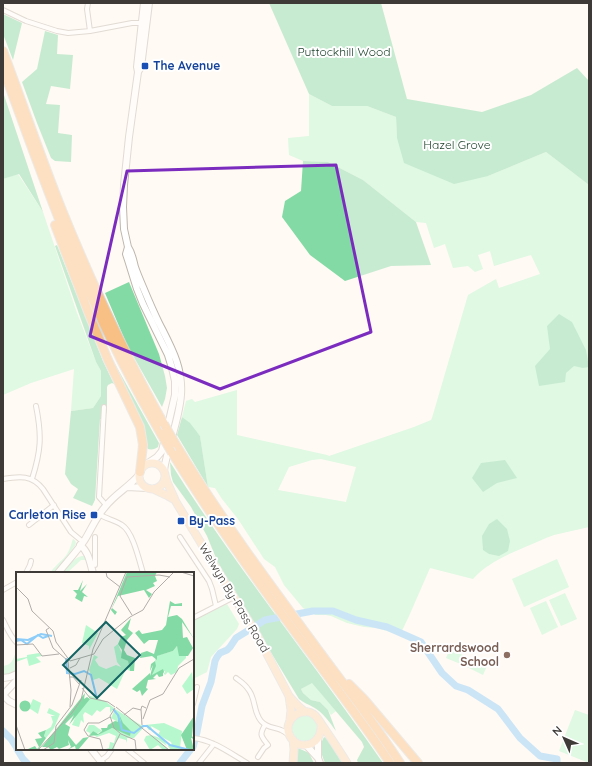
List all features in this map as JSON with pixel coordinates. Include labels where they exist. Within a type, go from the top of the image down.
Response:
[{"type":"highway","points":[[3,51],[62,209],[90,276],[125,351],[164,424],[216,507],[280,598],[376,727],[400,763]]},
{"type":"highway","points":[[3,70],[54,208],[86,286],[119,358],[141,399],[172,453],[210,512],[272,602],[390,763]]},
{"type":"highway","points":[[36,158],[42,187],[67,258],[108,360],[140,427],[143,445],[139,474]]},
{"type":"highway","points":[[331,667],[364,699],[418,763]]},
{"type":"main road","points":[[144,3],[144,23]]},
{"type":"main road","points":[[127,487],[158,488],[164,483],[166,456],[181,395],[181,380],[174,352],[158,322],[143,287],[128,247],[124,229],[124,185],[129,137],[138,72],[137,67],[144,23],[149,3]]},
{"type":"main road","points":[[59,572],[82,544],[99,514],[106,505],[114,496],[127,487],[139,474],[142,468],[157,457],[162,451],[175,395],[175,381],[168,355],[146,311],[137,289],[126,254],[128,247]]},
{"type":"main road","points":[[148,463],[156,463],[162,467],[165,473]]},
{"type":"main road","name":"Welwyn By-Pass Road","points":[[165,473],[167,482],[176,502],[257,635],[289,696],[305,712]]},
{"type":"main road","points":[[139,474],[142,484],[150,488]]},
{"type":"main road","name":"Welwyn By-Pass Road","points":[[150,488],[168,496],[176,502]]},
{"type":"main road","points":[[82,544],[92,559],[93,572]]},
{"type":"main road","points":[[3,678],[16,674]]},
{"type":"main road","points":[[3,678],[8,683],[9,688]]},
{"type":"main road","points":[[16,681],[3,695],[16,704]]},
{"type":"main road","name":"Welwyn By-Pass Road","points":[[289,696],[291,710],[289,722]]},
{"type":"main road","points":[[293,763],[294,749],[288,730],[289,722],[296,714],[305,712],[312,713],[318,718],[347,763]]},
{"type":"main road","points":[[319,760],[318,738],[321,730],[321,724]]},
{"type":"main road","points":[[291,738],[300,744],[306,745],[312,743],[318,738]]},
{"type":"main road","points":[[306,745],[319,760]]},
{"type":"main road","points":[[92,750],[101,762]]},
{"type":"street","points":[[88,3],[87,9],[90,31]]},
{"type":"street","points":[[3,10],[26,21],[68,33],[90,31],[132,23],[144,23]]},
{"type":"street","points":[[32,479],[39,454],[40,444],[39,421],[36,406]]},
{"type":"street","points":[[104,407],[99,497],[106,505]]},
{"type":"street","points":[[3,479],[27,477],[41,486],[73,534],[82,544]]},
{"type":"street","points":[[29,525],[54,505]]},
{"type":"street","points":[[99,514],[119,523],[127,529],[143,572]]},
{"type":"street","points":[[95,537],[92,559],[95,565]]},
{"type":"street","points":[[180,537],[209,581],[216,606]]},
{"type":"street","points":[[26,572],[31,561]]},
{"type":"street","points":[[3,590],[16,585]]},
{"type":"street","points":[[194,617],[234,597]]},
{"type":"street","points":[[3,620],[8,632],[16,642]]},
{"type":"street","points":[[236,678],[248,688],[252,696],[257,715],[262,722],[271,728],[281,730],[291,738]]},
{"type":"street","points":[[194,700],[197,687]]},
{"type":"street","points":[[281,730],[289,722]]},
{"type":"street","points":[[258,757],[268,745],[261,734],[265,725]]},
{"type":"street","points":[[195,738],[208,741],[248,763]]},
{"type":"street","points":[[199,763],[214,744]]},
{"type":"street","points":[[101,762],[111,750]]},
{"type":"street","points":[[128,750],[144,763]]},
{"type":"highlighted area","points":[[336,165],[371,332],[220,389],[90,336],[127,171]]},
{"type":"green space","points":[[269,3],[381,3],[407,99],[482,112],[531,95],[577,68],[589,81],[589,185],[546,152],[488,176],[454,184],[404,163],[397,138],[396,117],[367,106],[332,106],[309,94]]},
{"type":"green space","points":[[3,14],[22,23],[13,60],[3,34]]},
{"type":"green space","points":[[45,31],[58,35],[57,54],[73,55],[70,89],[51,86],[46,104],[60,105],[58,133],[72,135],[71,162],[55,161],[51,158],[22,82],[37,69]]},
{"type":"green space","points":[[3,92],[43,212],[19,174],[3,179]]},
{"type":"green space","points":[[309,94],[332,106],[367,106],[396,117],[397,138],[488,176],[546,152],[589,185],[589,527],[554,535],[517,551],[497,560],[473,579],[430,568],[400,635],[377,628],[347,623],[331,616],[316,615],[303,608],[284,585],[275,567],[264,559],[238,519],[215,488],[208,487],[200,436],[182,417],[186,401],[192,399],[195,402],[237,390],[237,435],[329,456],[414,427],[431,420],[432,418],[468,295],[496,279],[499,288],[540,274],[531,255],[494,266],[490,251],[478,255],[483,269],[475,272],[468,266],[453,268],[445,244],[434,248],[426,223],[416,222],[363,180],[328,162],[303,161],[289,155],[288,138],[309,136]],"holes":[[[321,459],[356,467],[346,502],[278,490],[289,467],[312,460]]]},
{"type":"green space","points":[[303,161],[328,162],[363,180],[416,222],[431,265],[391,266],[345,281],[310,255],[282,217],[285,201],[301,191]]},
{"type":"green space","points":[[18,174],[43,212],[77,313],[101,371],[101,396],[93,408],[71,411],[74,369],[31,383],[3,395],[3,179]]},
{"type":"green space","points":[[57,245],[103,361],[114,384],[112,383],[107,387],[107,410],[105,419],[100,419],[95,500],[92,506],[73,498],[78,489],[71,484],[65,474],[71,411],[93,408],[101,396],[101,371],[96,362],[55,246]]},
{"type":"green space","points":[[129,282],[159,354],[165,376],[167,388],[162,407],[127,345],[105,293]]},
{"type":"green space","points":[[559,314],[572,322],[586,350],[589,367],[583,368],[574,366],[566,373],[565,382],[539,386],[535,366],[550,349],[547,326]]},
{"type":"green space","points":[[115,364],[159,443],[158,447],[148,449],[146,446],[113,365]]},
{"type":"green space","points":[[182,417],[190,423],[200,436],[208,487],[177,435]]},
{"type":"green space","points":[[505,460],[517,478],[497,483],[483,492],[472,478],[481,463]]},
{"type":"green space","points":[[170,462],[221,539],[383,763],[358,763],[357,760],[364,747],[362,742],[312,683],[301,689],[303,693],[311,700],[320,702],[328,710],[336,731],[317,709],[299,699],[220,568],[207,536],[191,507],[173,482]]},
{"type":"green space","points":[[497,519],[507,529],[510,541],[508,551],[499,556],[489,554],[483,550],[482,536],[489,524]]},
{"type":"green space","points":[[73,539],[76,543],[74,547],[56,572],[51,572],[66,556]]},
{"type":"green space","points":[[85,556],[87,561],[81,560],[68,572],[63,572],[73,560]]},
{"type":"green space","points":[[557,559],[569,587],[524,607],[512,579]]},
{"type":"green space","points":[[565,593],[577,619],[561,626],[549,600]]},
{"type":"green space","points":[[546,601],[558,627],[542,635],[530,608]]},
{"type":"green space","points":[[227,604],[239,624],[237,629],[211,657],[207,672],[194,678],[194,620]]},
{"type":"green space","points":[[450,649],[467,657],[463,665],[446,658]]},
{"type":"green space","points":[[16,652],[15,673],[3,676],[3,666],[11,663]]},
{"type":"green space","points":[[471,659],[487,666],[483,675],[467,667]]},
{"type":"green space","points":[[312,682],[336,711],[331,715],[320,702],[311,700],[303,693],[301,689]]},
{"type":"green space","points":[[575,710],[589,715],[589,763],[559,751]]},
{"type":"green space","points":[[305,715],[315,718],[318,728],[315,738],[305,741],[295,738],[292,728],[295,718]]},
{"type":"green space","points":[[324,737],[328,739],[342,763],[325,763],[321,750],[321,743]]},
{"type":"green space","points":[[298,748],[309,753],[314,763],[297,763]]},
{"type":"waterway","points":[[194,743],[202,706],[211,682],[215,661],[220,653],[227,650],[236,638],[265,620],[313,611],[333,611],[356,620],[387,627],[421,642],[442,673],[456,686],[468,690],[498,709],[520,738],[540,756],[557,759],[557,763]]},
{"type":"waterway","points":[[3,731],[16,746]]},
{"type":"waterway","points":[[18,750],[27,763]]},
{"type":"waterway","points":[[180,763],[190,750]]},
{"type":"place","name":"The Avenue","points":[[145,66]]},
{"type":"place","name":"Carleton Rise","points":[[94,515]]},
{"type":"place","name":"By-Pass","points":[[181,521]]},
{"type":"place","name":"Sherrardswood School","points":[[507,655]]},
{"type":"park label","name":"Puttockhill Wood","points":[[344,52]]},
{"type":"park label","name":"Hazel Grove","points":[[457,145]]}]
